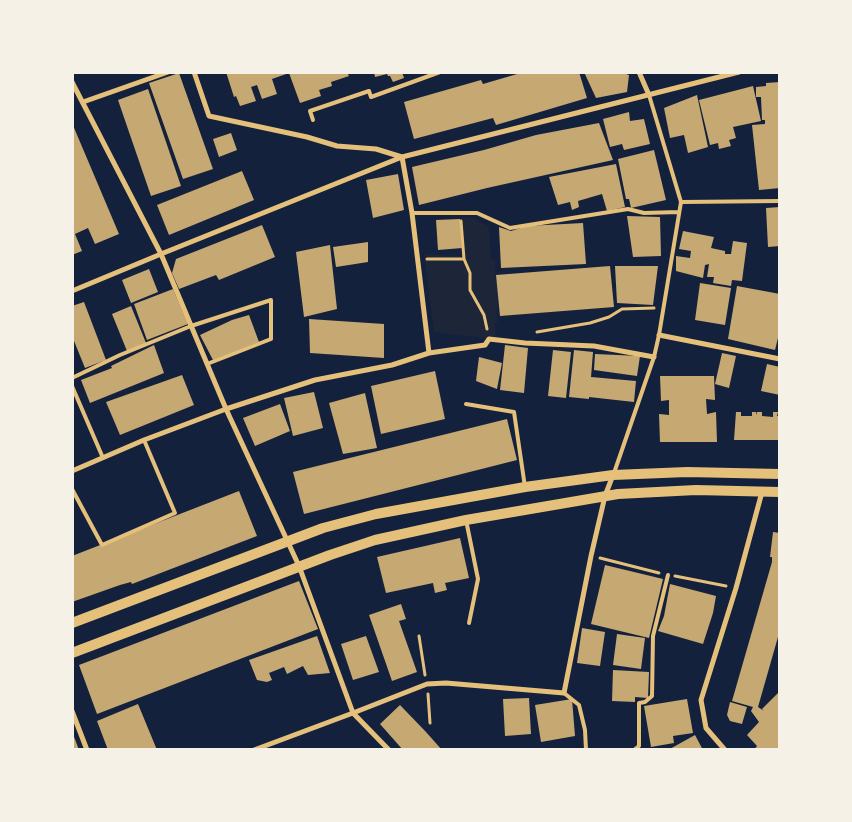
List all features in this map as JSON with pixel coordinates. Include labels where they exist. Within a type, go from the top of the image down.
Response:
[{"type":"main road","points":[[72,623],[323,528],[376,514],[525,487],[613,475],[687,472],[780,474]]},
{"type":"main road","points":[[72,653],[299,566],[375,540],[466,520],[618,494],[696,490],[780,492]]},
{"type":"street","points":[[83,102],[168,72]]},
{"type":"street","points":[[194,72],[209,116],[307,137],[337,146],[376,149],[402,157]]},
{"type":"street","points":[[639,72],[649,95]]},
{"type":"street","points":[[72,291],[402,157],[739,72]]},
{"type":"street","points":[[72,82],[161,254],[226,409],[299,566],[353,713],[389,750]]},
{"type":"street","points":[[402,157],[412,213],[429,353]]},
{"type":"street","points":[[659,335],[780,359]]},
{"type":"street","points":[[72,471],[144,440],[226,409],[315,380],[392,365],[429,353],[485,345],[489,340],[594,346],[654,356]]},
{"type":"street","points":[[254,750],[427,684],[446,683],[564,693],[591,556],[605,496],[613,475]]},
{"type":"street","points":[[725,750],[706,728],[701,700],[736,588],[762,491]]},
{"type":"street","points":[[72,711],[88,750]]},
{"type":"lane","points":[[313,120],[310,110],[369,90],[371,97],[440,72]]},
{"type":"lane","points":[[613,475],[654,356],[664,308],[681,202],[649,95]]},
{"type":"lane","points":[[681,202],[780,202]]},
{"type":"lane","points":[[412,213],[477,213],[510,228],[628,209],[644,213],[679,212]]},
{"type":"lane","points":[[72,378],[120,355],[191,326],[271,300],[270,339],[207,364]]},
{"type":"lane","points":[[72,386],[103,458]]},
{"type":"lane","points":[[466,404],[514,412],[525,487]]},
{"type":"lane","points":[[72,489],[102,545],[175,513],[144,440]]},
{"type":"lane","points":[[466,520],[478,579],[469,623]]},
{"type":"lane","points":[[634,750],[639,746],[638,703],[645,702],[652,696],[653,636],[668,575]]},
{"type":"lane","points":[[564,693],[579,705],[585,730],[586,750]]},
{"type":"path","points":[[460,213],[464,259],[470,273],[470,290],[484,315],[489,340]]},
{"type":"path","points":[[418,259],[464,259]]},
{"type":"path","points":[[534,332],[590,322],[609,317],[622,309],[664,308]]},
{"type":"path","points":[[419,636],[427,684],[430,722]]},
{"type":"shaded area","points":[[457,218],[474,218],[489,227],[491,261],[495,261],[496,282],[501,281],[499,299],[497,299],[498,309],[496,310],[498,322],[495,323],[496,336],[484,338],[434,332],[424,254],[461,256]]},
{"type":"building","points":[[226,72],[347,72],[349,76],[331,82],[332,86],[319,90],[321,96],[300,103],[289,73],[272,79],[277,94],[262,99],[257,85],[251,87],[256,101],[240,106],[236,96],[234,97]]},
{"type":"building","points":[[374,72],[402,72],[404,78],[393,82],[387,74],[375,77]]},
{"type":"building","points":[[524,72],[579,72],[587,98],[496,125],[493,118],[414,139],[404,102],[481,80],[483,84]]},
{"type":"building","points":[[584,72],[621,72],[629,75],[627,92],[596,98]]},
{"type":"building","points":[[179,73],[213,169],[183,179],[149,83]]},
{"type":"building","points":[[780,82],[780,188],[759,190],[752,125],[765,124],[765,120],[762,120],[761,97],[756,97],[756,87],[766,86],[766,83]]},
{"type":"building","points":[[753,86],[761,121],[733,127],[736,138],[729,140],[731,146],[719,149],[718,143],[710,145],[699,100]]},
{"type":"building","points":[[148,89],[181,186],[151,196],[118,100]]},
{"type":"building","points":[[697,95],[708,147],[688,153],[684,135],[670,138],[664,108]]},
{"type":"building","points":[[629,112],[630,121],[644,119],[650,144],[624,150],[622,144],[610,147],[603,119]]},
{"type":"building","points":[[72,123],[119,234],[95,244],[88,228],[75,234],[82,251],[72,255]]},
{"type":"building","points":[[599,123],[613,160],[419,205],[412,167],[484,150],[536,135]]},
{"type":"building","points":[[231,133],[237,150],[219,157],[213,139]]},
{"type":"building","points":[[654,150],[666,200],[631,208],[629,199],[626,199],[618,159]]},
{"type":"building","points":[[616,164],[625,207],[607,211],[602,194],[578,201],[579,207],[572,210],[570,202],[558,205],[549,177]]},
{"type":"building","points":[[242,171],[254,200],[169,235],[157,205]]},
{"type":"building","points":[[398,174],[404,210],[373,218],[366,180]]},
{"type":"building","points":[[780,207],[780,246],[768,247],[766,208]]},
{"type":"building","points":[[627,216],[660,217],[661,256],[633,257]]},
{"type":"building","points":[[460,219],[462,248],[438,250],[436,220]]},
{"type":"building","points":[[583,223],[586,264],[501,268],[499,227],[511,231],[527,226]]},
{"type":"building","points":[[262,225],[275,257],[219,280],[216,275],[179,289],[172,273],[176,259]]},
{"type":"building","points":[[683,231],[714,237],[711,248],[725,251],[725,254],[731,254],[733,241],[747,243],[742,281],[732,280],[731,286],[713,283],[714,277],[707,277],[709,264],[705,265],[703,278],[676,271],[676,256],[690,258],[691,251],[679,249]]},
{"type":"building","points":[[368,242],[368,262],[336,267],[333,247]]},
{"type":"building","points":[[330,245],[337,309],[304,317],[296,252]]},
{"type":"building","points":[[610,266],[614,307],[500,316],[496,275]]},
{"type":"building","points":[[615,266],[658,266],[653,305],[617,303]]},
{"type":"building","points":[[149,269],[158,292],[131,303],[122,280]]},
{"type":"building","points":[[700,283],[731,288],[725,325],[695,320]]},
{"type":"building","points":[[737,286],[780,294],[780,330],[775,350],[728,339]]},
{"type":"building","points":[[173,289],[188,324],[147,340],[134,304]]},
{"type":"building","points":[[84,302],[106,360],[85,368],[72,336],[72,306]]},
{"type":"building","points":[[131,306],[146,343],[127,351],[112,314]]},
{"type":"building","points":[[249,315],[259,342],[213,360],[200,335],[232,320]]},
{"type":"building","points":[[309,319],[384,324],[384,358],[310,353]]},
{"type":"building","points":[[154,345],[164,373],[90,403],[81,380],[112,368],[111,366]]},
{"type":"building","points":[[505,345],[528,348],[524,393],[500,390]]},
{"type":"building","points":[[553,350],[571,352],[566,398],[548,396]]},
{"type":"building","points":[[574,350],[593,352],[591,377],[636,381],[634,402],[589,397],[589,399],[569,397]]},
{"type":"building","points":[[722,353],[736,356],[729,388],[715,384]]},
{"type":"building","points":[[595,354],[640,356],[637,376],[594,370]]},
{"type":"building","points":[[479,357],[502,363],[497,389],[476,381]]},
{"type":"building","points":[[767,364],[780,367],[780,395],[761,391]]},
{"type":"building","points":[[435,371],[445,419],[381,434],[371,386]]},
{"type":"building","points":[[182,375],[194,405],[120,435],[106,402]]},
{"type":"building","points":[[660,376],[714,376],[715,400],[706,399],[707,414],[716,412],[717,442],[660,442],[659,414],[669,415],[669,400],[661,401]]},
{"type":"building","points":[[314,392],[323,428],[293,436],[284,398]]},
{"type":"building","points":[[365,393],[377,448],[343,454],[329,403]]},
{"type":"building","points":[[280,404],[290,431],[255,446],[243,418]]},
{"type":"building","points":[[736,412],[741,412],[741,416],[752,416],[752,412],[756,412],[756,415],[757,412],[762,412],[762,416],[773,417],[773,412],[778,412],[777,416],[780,416],[780,440],[734,440]]},
{"type":"building","points":[[507,419],[517,460],[304,514],[293,472]]},
{"type":"building","points":[[239,491],[257,536],[132,584],[131,582],[120,585],[72,602],[72,556]]},
{"type":"building","points":[[773,532],[780,533],[780,630],[758,707],[764,711],[762,709],[780,691],[780,750],[754,750],[757,746],[747,735],[759,722],[751,711],[753,707],[732,701],[772,562],[772,557],[770,557]]},
{"type":"building","points":[[460,538],[469,578],[445,583],[447,590],[435,593],[433,583],[386,593],[377,557]]},
{"type":"building","points":[[605,565],[663,579],[649,638],[591,624]]},
{"type":"building","points":[[299,581],[318,629],[97,714],[79,665]]},
{"type":"building","points":[[670,584],[716,596],[713,613],[703,644],[658,631],[664,616]]},
{"type":"building","points":[[401,604],[406,619],[399,621],[417,672],[392,681],[369,615]]},
{"type":"building","points":[[582,628],[605,632],[600,666],[577,663]]},
{"type":"building","points":[[617,634],[645,638],[641,669],[613,665]]},
{"type":"building","points":[[317,636],[330,673],[308,675],[303,666],[287,674],[284,667],[269,673],[272,680],[267,682],[257,680],[249,660]]},
{"type":"building","points":[[366,636],[379,672],[353,680],[341,644]]},
{"type":"building","points":[[613,670],[649,672],[648,698],[635,697],[635,702],[612,701]]},
{"type":"building","points":[[529,698],[531,734],[505,736],[503,699]]},
{"type":"building","points":[[572,699],[575,736],[541,742],[535,705]]},
{"type":"building","points":[[687,699],[693,733],[673,736],[674,743],[651,747],[644,706]]},
{"type":"building","points":[[730,702],[747,707],[742,724],[730,721],[727,715]]},
{"type":"building","points":[[138,704],[157,750],[108,750],[97,721]]},
{"type":"building","points":[[400,705],[442,750],[403,750],[380,724]]},
{"type":"building","points":[[73,734],[79,750],[72,750]]},
{"type":"building","points":[[695,735],[703,750],[668,750]]}]
